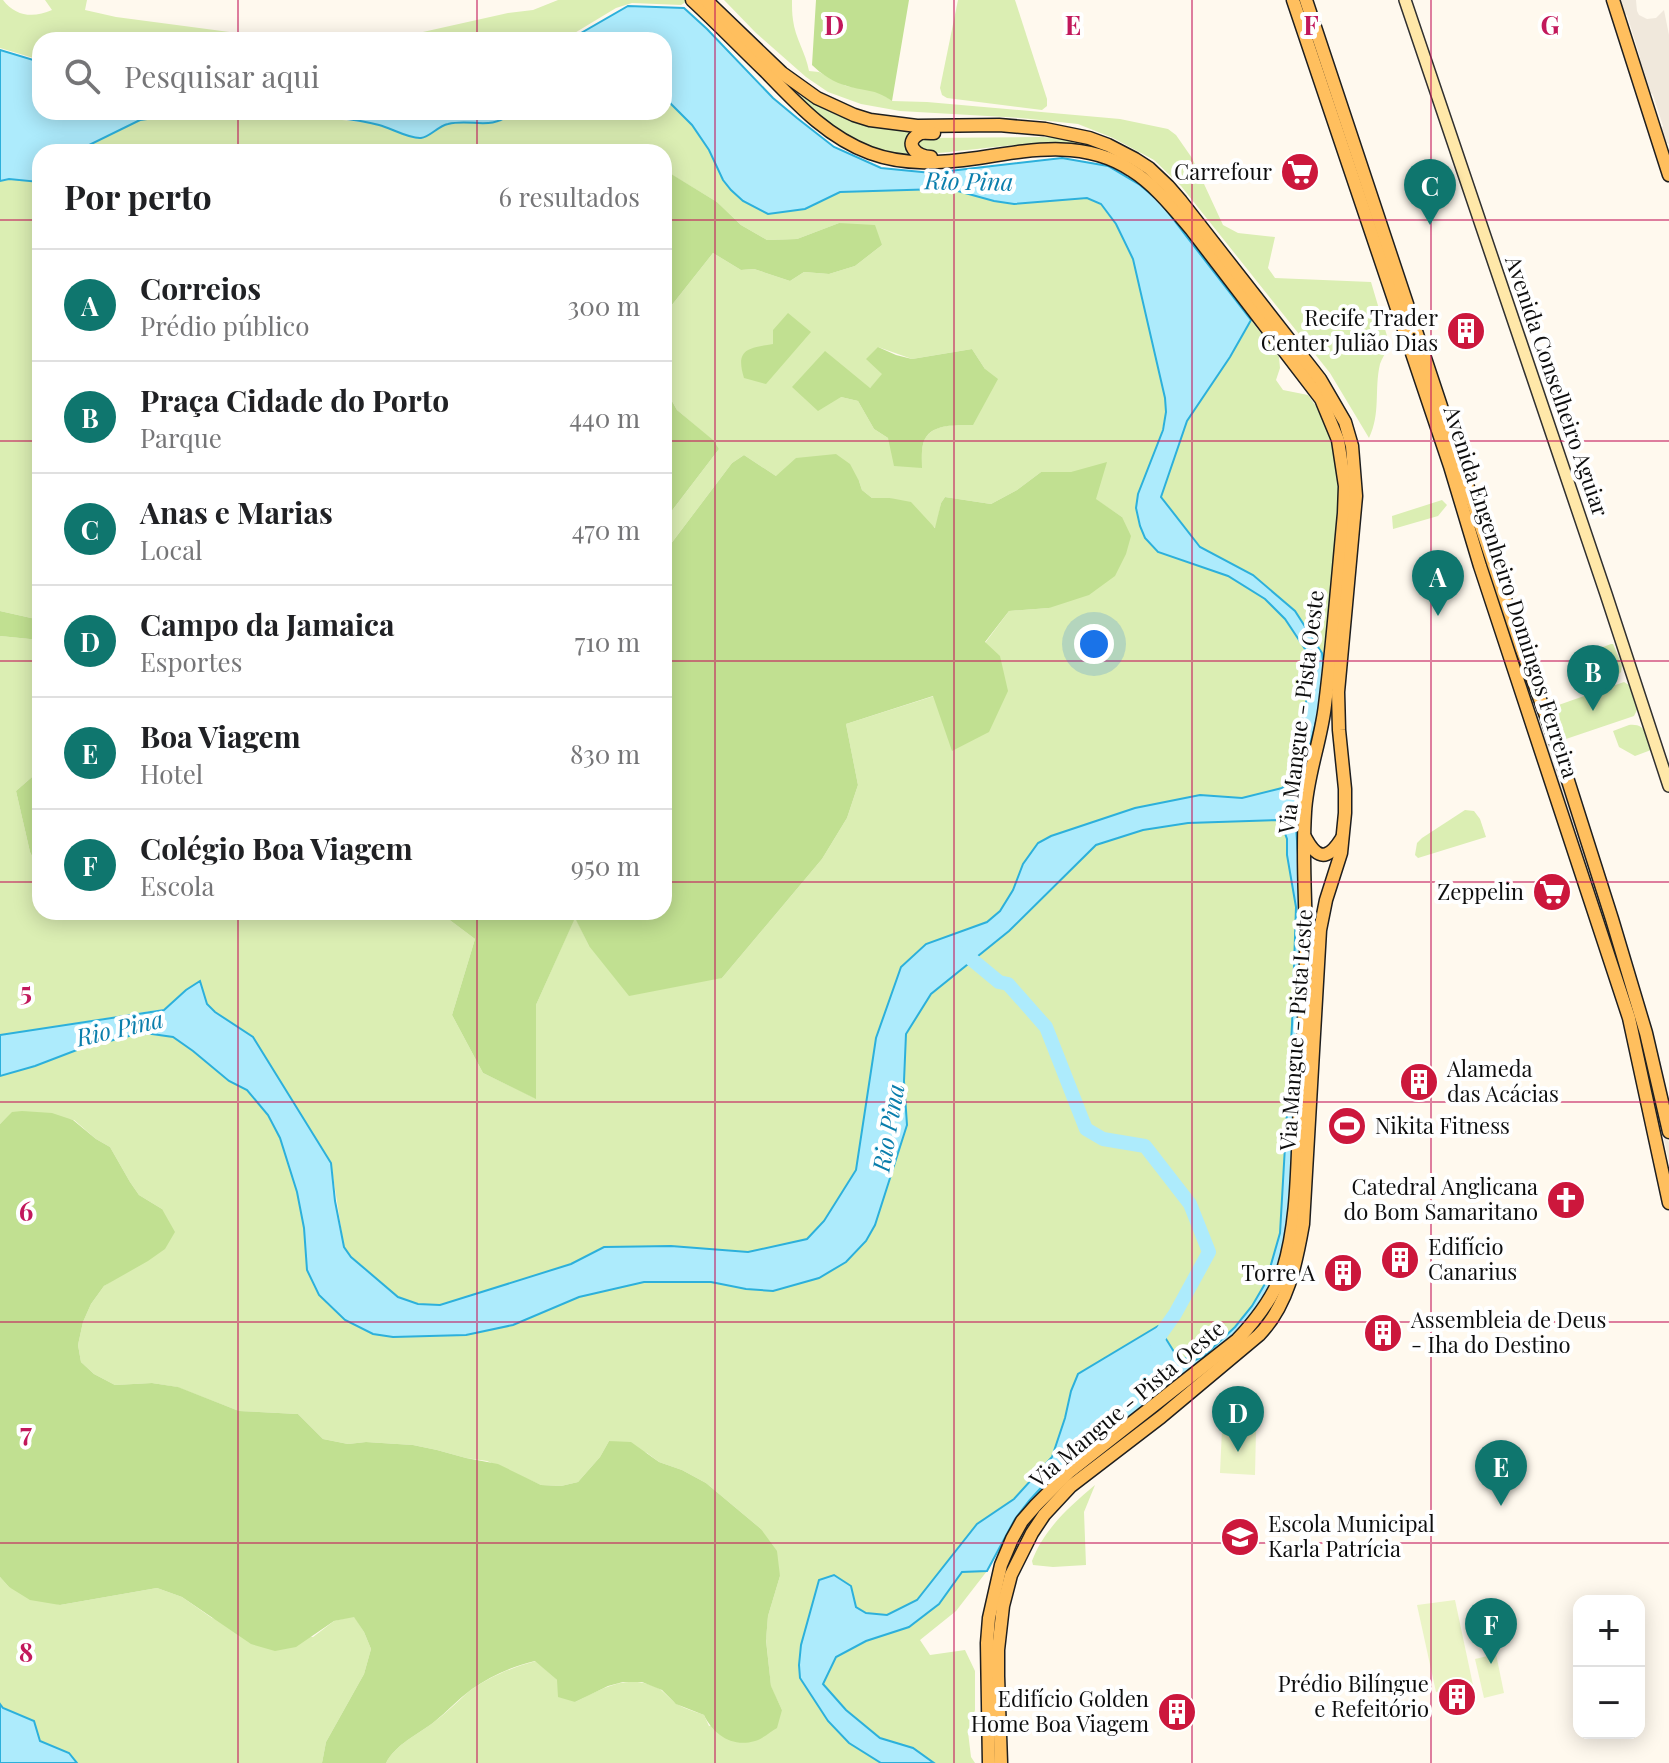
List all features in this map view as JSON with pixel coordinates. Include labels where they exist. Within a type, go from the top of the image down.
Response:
[{"type":"main road","name":"Avenida Engenheiro Domingos Ferreira","points":[[1293,0],[1450,466],[1629,1018],[1669,1203]]},
{"type":"main road","name":"Avenida Engenheiro Domingos Ferreira","points":[[1306,0],[1522,650],[1557,746],[1646,1033],[1669,1132]]},
{"type":"main road","name":"Avenida Conselheiro Aguiar","points":[[1405,0],[1669,786]]},
{"type":"main road","points":[[1613,0],[1669,175]]},
{"type":"main road","name":"Via Mangue - Pista Leste","points":[[699,2],[782,73],[838,109],[870,120],[917,126],[999,125],[1049,130],[1089,138],[1121,151],[1149,168],[1168,186],[1320,379],[1345,422],[1352,446],[1356,496],[1338,692],[1345,789],[1343,837],[1320,930],[1303,1224],[1295,1269],[1266,1328],[1161,1417],[1071,1486],[1032,1533],[1011,1575],[1003,1606],[998,1650],[1001,1763]]},
{"type":"main road","name":"Via Mangue - Pista Oeste","points":[[699,2],[800,107],[828,130],[870,153],[929,163],[1034,150],[1073,150],[1109,158],[1131,169],[1169,203],[1281,346],[1321,399],[1338,440],[1345,486],[1325,708],[1307,787],[1303,859],[1306,954],[1298,1146],[1290,1238],[1283,1270],[1264,1307],[1237,1340],[1069,1472],[1022,1521],[1001,1565],[989,1618],[989,1763]]},
{"type":"main road","points":[[983,157],[921,157],[914,151],[914,139],[923,133],[1049,130]]},
{"type":"main road","points":[[1304,834],[1313,851],[1322,855],[1334,850],[1343,837]]},
{"type":"green space","points":[[0,0],[19,13],[32,15],[52,10],[45,0],[87,0],[85,10],[116,17],[230,32],[32,32],[32,58],[0,48]]},
{"type":"green space","points":[[558,0],[689,0],[681,5],[632,3],[616,8],[576,32],[423,32],[533,10]]},
{"type":"green space","points":[[724,0],[792,0],[794,27],[809,71],[819,72],[846,86],[878,91],[892,101],[1120,119],[1168,129],[1192,158],[1223,225],[1238,233],[1275,237],[1268,268],[1275,278],[1371,282],[1390,346],[1380,364],[1375,420],[1369,438],[1330,373],[1181,186],[1154,160],[1078,124],[900,111],[861,104],[828,92],[756,33]]},
{"type":"green space","points":[[816,0],[909,0],[892,101],[875,92],[838,83],[812,65]]},
{"type":"green space","points":[[958,0],[1015,0],[1047,106],[1042,110],[942,95],[940,88]]},
{"type":"green space","points":[[786,86],[815,105],[845,118],[911,132],[906,144],[909,157],[857,141],[814,111]]},
{"type":"green space","points":[[672,105],[692,125],[731,190],[743,201],[768,214],[805,209],[840,192],[940,189],[1014,204],[1087,198],[1100,204],[1116,224],[1133,259],[1165,398],[1166,412],[1159,443],[1158,552],[1228,576],[1265,599],[1285,619],[1307,652],[1311,681],[1287,783],[1282,788],[1242,798],[1200,795],[1135,808],[1051,836],[1038,843],[1023,864],[1013,890],[1000,911],[987,922],[926,944],[876,1038],[856,1170],[824,1221],[808,1239],[748,1252],[671,1246],[604,1247],[571,1264],[440,1305],[402,1299],[363,1268],[344,1247],[331,1163],[207,1004],[200,981],[164,1009],[0,1035],[0,636],[32,639],[32,777],[16,791],[32,856],[32,920],[450,920],[475,939],[452,1015],[483,1073],[535,1098],[536,1005],[574,920],[589,946],[722,978],[822,859],[847,818],[858,785],[846,724],[934,696],[985,643],[1009,611],[1049,608],[1122,517],[1095,499],[1071,472],[1041,472],[991,504],[945,497],[936,528],[890,498],[872,498],[862,490],[859,481],[776,476],[744,455],[732,463],[672,542],[672,511],[719,449],[677,410],[672,401],[672,305],[713,253],[741,270],[754,269],[790,281],[804,272],[829,274],[855,266],[882,245],[839,223],[797,239],[767,240],[741,225],[717,202],[672,175],[672,144],[91,144],[140,120],[342,120],[371,123],[410,137],[423,138],[445,124],[504,120],[672,120]],"holes":[[[878,347],[912,359],[972,349],[985,369],[973,424],[946,426],[932,431],[923,444],[921,468],[874,429],[858,401],[841,397],[870,388],[883,374]]]},
{"type":"green space","points":[[1042,137],[1080,142],[1116,156],[1095,149],[1051,144],[938,153],[924,153],[918,146],[919,141],[925,138]]},
{"type":"green space","points":[[672,174],[717,202],[741,225],[767,240],[797,239],[839,223],[875,225],[882,245],[855,266],[829,274],[804,272],[790,281],[754,269],[741,270],[713,253],[672,305]]},
{"type":"green space","points":[[32,180],[32,618],[0,611],[0,181]]},
{"type":"green space","points":[[788,313],[811,332],[766,384],[744,378],[743,356],[750,349],[773,344],[773,330]]},
{"type":"green space","points":[[1251,320],[1279,357],[1280,368],[1276,380],[1283,390],[1308,395],[1330,435],[1335,456],[1338,521],[1324,670],[1253,575],[1200,547],[1161,497],[1187,421]]},
{"type":"green space","points":[[878,347],[912,359],[972,349],[985,369],[998,379],[973,425],[946,426],[928,435],[922,447],[922,468],[894,466],[888,438],[874,429],[858,401],[841,397],[818,411],[792,387],[825,351],[870,388],[882,374],[866,359]]},
{"type":"green space","points":[[672,401],[677,410],[713,440],[719,449],[672,511]]},
{"type":"green space","points":[[836,454],[850,464],[862,490],[872,498],[911,502],[935,528],[945,497],[991,504],[1041,472],[1071,472],[1107,462],[1096,499],[1122,517],[1131,536],[1115,576],[1089,595],[1049,608],[1009,611],[985,642],[1000,656],[1008,691],[989,732],[952,751],[933,696],[846,724],[858,785],[847,818],[822,859],[722,978],[629,996],[589,946],[576,920],[672,920],[672,542],[732,463],[744,455],[776,476],[796,458]]},
{"type":"green space","points":[[1442,500],[1447,505],[1438,516],[1393,529],[1392,516]]},
{"type":"green space","points":[[0,611],[32,618],[32,639],[0,636]]},
{"type":"green space","points":[[1611,644],[1622,665],[1621,672],[1583,687],[1582,684],[1593,680],[1589,668],[1590,652]]},
{"type":"green space","points":[[1624,682],[1629,685],[1637,710],[1634,716],[1559,739],[1548,712],[1550,708]]},
{"type":"green space","points":[[1629,725],[1643,729],[1651,750],[1635,756],[1619,747],[1613,731]]},
{"type":"green space","points":[[32,777],[32,856],[30,852],[16,791]]},
{"type":"green space","points":[[1465,810],[1474,811],[1486,837],[1418,858],[1415,855],[1417,843],[1422,838]]},
{"type":"green space","points":[[1281,820],[1287,839],[1296,907],[1280,1233],[1266,1282],[1235,1327],[1203,1357],[1193,1361],[1176,1355],[1158,1326],[1078,1374],[1052,1457],[1014,1499],[977,1524],[917,1600],[887,1615],[866,1613],[819,1581],[801,1645],[799,1665],[828,1721],[849,1743],[881,1763],[386,1763],[401,1745],[438,1719],[467,1693],[500,1674],[536,1661],[575,1702],[616,1684],[638,1682],[660,1689],[677,1704],[704,1715],[709,1726],[782,1710],[771,1687],[766,1639],[768,1616],[780,1576],[761,1529],[706,1483],[659,1462],[647,1453],[609,1441],[600,1457],[578,1482],[561,1486],[541,1485],[487,1461],[437,1450],[413,1445],[348,1444],[323,1439],[298,1414],[239,1411],[177,1387],[152,1383],[115,1385],[94,1374],[81,1362],[78,1345],[91,1304],[104,1286],[124,1273],[162,1209],[139,1195],[110,1147],[74,1120],[12,1113],[0,1124],[0,1076],[82,1048],[137,1034],[173,1037],[193,1051],[229,1081],[247,1090],[268,1115],[280,1138],[297,1192],[307,1270],[319,1295],[345,1320],[513,1325],[579,1297],[644,1282],[711,1282],[773,1291],[819,1278],[846,1262],[866,1241],[875,1225],[907,1125],[904,1081],[906,1034],[931,994],[1009,931],[1096,845],[1143,830],[1188,823]]},
{"type":"green space","points":[[450,920],[574,920],[536,1005],[536,1099],[483,1073],[452,1015],[475,939]]},
{"type":"green space","points":[[12,1112],[52,1113],[73,1120],[110,1147],[139,1195],[162,1209],[175,1232],[165,1249],[104,1286],[91,1304],[78,1345],[81,1362],[94,1374],[115,1385],[152,1383],[178,1387],[239,1411],[298,1414],[323,1439],[348,1444],[413,1445],[437,1450],[498,1464],[541,1485],[561,1486],[578,1482],[600,1457],[609,1441],[631,1442],[659,1462],[706,1483],[761,1529],[777,1551],[780,1576],[768,1616],[766,1640],[771,1686],[782,1710],[777,1728],[755,1741],[731,1741],[718,1733],[704,1715],[676,1704],[662,1690],[642,1682],[608,1686],[575,1702],[558,1697],[557,1680],[535,1661],[502,1672],[472,1689],[401,1745],[386,1763],[322,1763],[326,1742],[364,1674],[371,1649],[354,1617],[334,1621],[296,1647],[275,1651],[251,1644],[182,1597],[157,1588],[60,1605],[30,1600],[9,1587],[0,1577],[0,1124]]},
{"type":"green space","points":[[1222,1429],[1256,1430],[1255,1475],[1220,1473]]},
{"type":"green space","points":[[1095,1485],[1084,1512],[1086,1565],[1033,1565],[1037,1549],[1051,1528]]},
{"type":"green space","points":[[987,1571],[956,1611],[920,1640],[930,1655],[965,1650],[975,1671],[975,1710],[968,1732],[971,1757],[975,1763],[934,1763],[913,1748],[880,1738],[846,1710],[823,1684],[836,1657],[866,1641],[909,1627],[939,1604],[962,1572]]},
{"type":"green space","points":[[0,1577],[9,1587],[60,1605],[157,1588],[182,1597],[212,1618],[313,1637],[334,1621],[354,1616],[371,1649],[364,1674],[326,1742],[322,1763],[77,1763],[69,1753],[40,1741],[34,1721],[2,1708],[0,1704]]},
{"type":"green space","points":[[1455,1600],[1473,1685],[1436,1692],[1417,1605]]},
{"type":"green space","points":[[1496,1654],[1504,1693],[1484,1698],[1475,1659]]},
{"type":"shaded area","points":[[1617,0],[1636,0],[1639,15],[1647,19],[1656,18],[1664,10],[1669,35],[1669,144],[1660,131],[1663,126],[1653,95],[1646,88],[1627,15],[1621,11]]},
{"type":"shaded area","points":[[1527,680],[1634,998],[1669,1143],[1669,1163],[1640,1032],[1524,681]]},
{"type":"water","name":"Rio Pina","points":[[628,6],[684,8],[773,98],[797,118],[834,147],[881,168],[932,173],[1062,158],[1108,166],[1140,185],[1160,202],[1251,320],[1187,421],[1161,497],[1200,547],[1253,575],[1295,611],[1322,653],[1324,670],[1319,710],[1298,792],[1296,827],[1302,911],[1290,1211],[1282,1262],[1271,1287],[1239,1333],[1206,1362],[1058,1469],[1015,1519],[987,1571],[962,1572],[939,1604],[909,1627],[866,1641],[836,1657],[823,1684],[846,1710],[880,1738],[913,1748],[934,1763],[881,1763],[849,1743],[828,1721],[800,1678],[801,1645],[819,1580],[834,1575],[851,1586],[856,1607],[866,1613],[887,1615],[917,1600],[977,1524],[1014,1499],[1052,1457],[1078,1374],[1158,1326],[1176,1355],[1193,1361],[1203,1357],[1252,1306],[1266,1282],[1280,1233],[1292,1025],[1296,907],[1287,839],[1280,820],[1188,823],[1143,830],[1096,845],[1009,931],[931,994],[906,1034],[904,1081],[907,1125],[875,1225],[866,1241],[846,1262],[819,1278],[773,1291],[711,1282],[644,1282],[579,1297],[513,1325],[466,1335],[393,1337],[373,1334],[345,1320],[319,1295],[307,1270],[297,1192],[280,1138],[268,1115],[247,1090],[229,1081],[173,1037],[137,1034],[82,1048],[0,1076],[0,1035],[164,1010],[200,981],[207,1004],[253,1037],[331,1163],[344,1247],[351,1257],[398,1297],[418,1304],[440,1305],[571,1264],[604,1247],[671,1246],[748,1252],[807,1239],[824,1221],[856,1170],[876,1038],[901,967],[926,944],[987,922],[1000,911],[1013,890],[1023,864],[1038,843],[1051,836],[1135,808],[1200,795],[1242,798],[1282,788],[1287,783],[1311,681],[1307,652],[1285,619],[1265,599],[1228,576],[1158,552],[1145,538],[1140,526],[1136,508],[1138,494],[1163,430],[1165,398],[1133,259],[1116,224],[1101,204],[1087,198],[1014,204],[940,189],[840,192],[805,209],[768,214],[743,201],[731,190],[692,125],[672,105],[672,32],[583,32]]},
{"type":"water","points":[[0,50],[32,60],[32,120],[140,120],[91,144],[32,144],[32,181],[0,181]]},
{"type":"water","points":[[350,120],[500,120],[448,124],[421,138]]},
{"type":"water","points":[[0,1704],[34,1721],[40,1741],[69,1753],[77,1763],[0,1763]]},
{"type":"waterway","points":[[964,953],[999,982],[1008,984],[1046,1027],[1086,1129],[1103,1139],[1145,1146],[1190,1204],[1209,1252],[1175,1314],[1156,1341],[1158,1347]]},
{"type":"place","name":"Carrefour","points":[[1300,172]]},
{"type":"place","name":"Anas e Marias","points":[[1430,225]]},
{"type":"place","name":"Recife Trader Center Julião Dias","points":[[1466,331]]},
{"type":"place","name":"Correios","points":[[1438,616]]},
{"type":"place","name":"Praça Cidade do Porto","points":[[1593,711]]},
{"type":"place","name":"Zeppelin","points":[[1552,892]]},
{"type":"place","name":"Alameda das Acácias","points":[[1419,1082]]},
{"type":"place","name":"Nikita Fitness","points":[[1347,1126]]},
{"type":"place","name":"Catedral Anglicana do Bom Samaritano","points":[[1566,1200]]},
{"type":"place","name":"Edifício Canarius","points":[[1400,1260]]},
{"type":"place","name":"Torre A","points":[[1343,1273]]},
{"type":"place","name":"Assembleia de Deus - Iha do Destino","points":[[1383,1333]]},
{"type":"place","name":"Campo da Jamaica","points":[[1238,1452]]},
{"type":"place","name":"Boa Viagem","points":[[1501,1506]]},
{"type":"place","name":"Escola Municipal Karla Patrícia","points":[[1240,1537]]},
{"type":"place","name":"Colégio Boa Viagem","points":[[1491,1664]]},
{"type":"place","name":"Prédio Bilíngue e Refeitório","points":[[1457,1697]]},
{"type":"place","name":"Edifício Golden Home Boa Viagem","points":[[1177,1712]]}]
